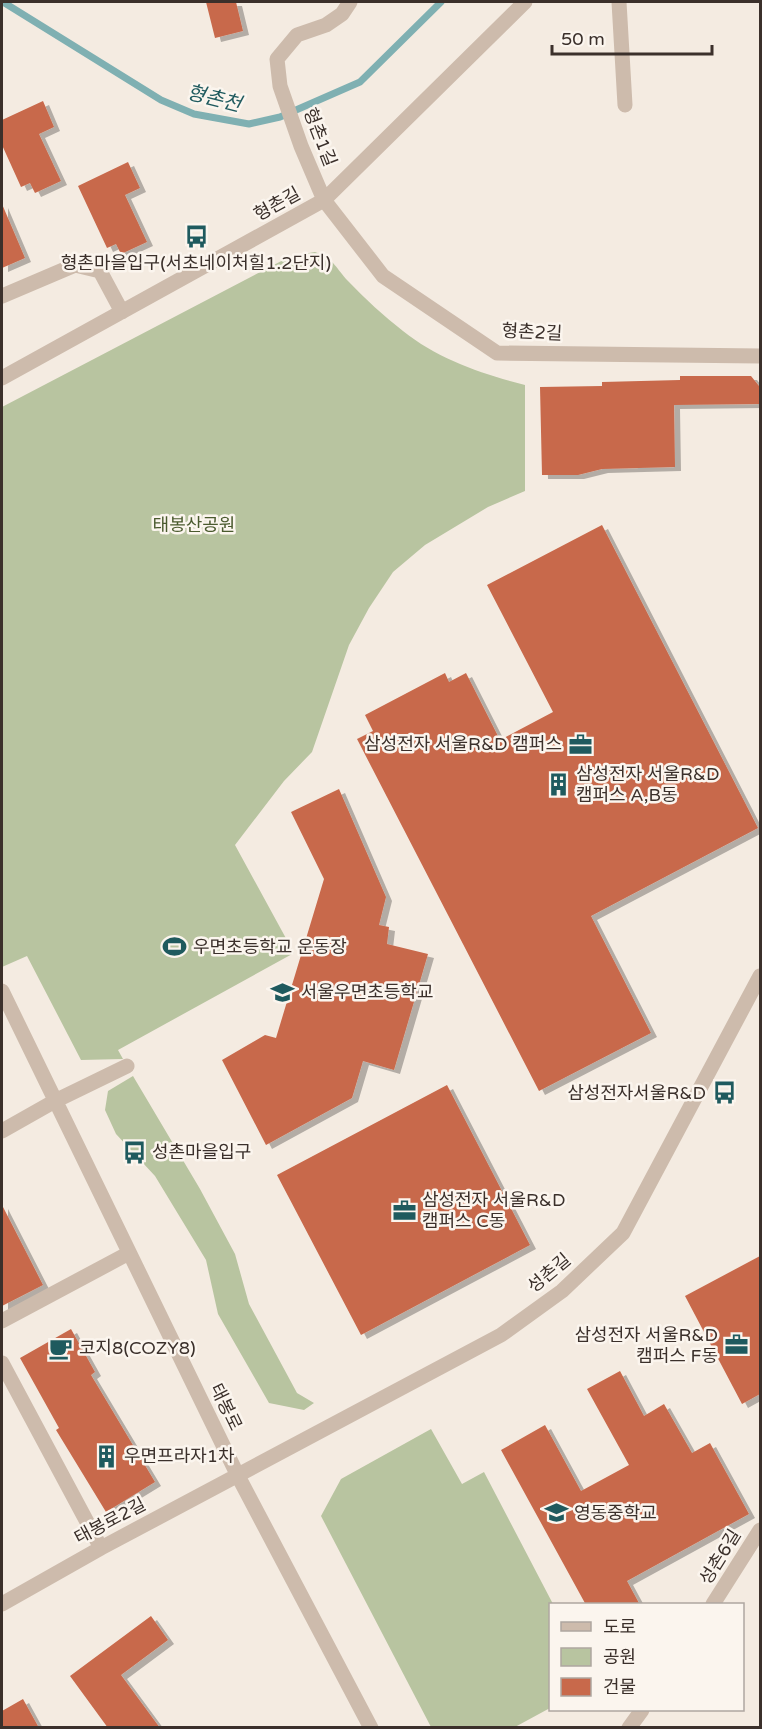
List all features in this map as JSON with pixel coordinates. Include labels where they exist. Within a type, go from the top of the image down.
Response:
[{"type":"street","name":"형촌1길","points":[[324,200],[301,146],[280,86],[277,59],[297,35],[326,25],[342,14],[350,2]]},
{"type":"street","name":"형촌길","points":[[2,378],[324,200],[525,2]]},
{"type":"street","points":[[619,2],[625,105]]},
{"type":"street","name":"형촌2길","points":[[324,200],[383,276],[496,353],[760,356]]},
{"type":"street","points":[[2,296],[75,265],[100,271],[122,312]]},
{"type":"street","name":"성촌길","points":[[238,1476],[501,1335],[562,1291],[623,1233],[760,976]]},
{"type":"street","name":"태봉로","points":[[2,991],[238,1476],[371,1728]]},
{"type":"street","points":[[2,1131],[55,1101],[127,1066]]},
{"type":"street","points":[[2,1321],[129,1253]]},
{"type":"street","points":[[2,1364],[100,1548]]},
{"type":"street","name":"태봉로2길","points":[[2,1604],[100,1548],[238,1476]]},
{"type":"street","name":"성촌6길","points":[[714,1603],[760,1530]]},
{"type":"street","points":[[630,1728],[641,1711]]},
{"type":"green space","name":"태봉산공원","points":[[315,252],[330,261],[368,301],[396,325],[431,350],[493,376],[525,385],[525,491],[488,507],[425,545],[393,572],[369,608],[349,645],[312,752],[284,781],[235,845],[294,953],[118,1050],[123,1059],[81,1060],[27,956],[2,967],[2,407],[291,256]]},
{"type":"green space","points":[[133,1076],[200,1189],[235,1254],[249,1304],[297,1393],[314,1403],[304,1410],[269,1403],[218,1314],[206,1260],[155,1176],[116,1134],[105,1110],[108,1091]]},
{"type":"green space","points":[[431,1429],[462,1484],[484,1472],[552,1603],[549,1603],[549,1709],[515,1727],[431,1727],[321,1516],[341,1479]]},
{"type":"building","points":[[206,2],[236,2],[243,31],[215,38]]},
{"type":"building","points":[[43,101],[54,127],[39,134],[61,181],[35,193],[30,183],[21,187],[2,145],[2,120]]},
{"type":"building","points":[[128,162],[140,188],[125,195],[147,242],[121,254],[116,244],[107,248],[78,186]]},
{"type":"building","points":[[2,204],[25,258],[2,268]]},
{"type":"building","points":[[680,376],[751,376],[759,386],[759,404],[674,405],[675,467],[602,469],[578,475],[542,475],[540,387],[602,386],[602,382],[680,380]]},
{"type":"building","name":"삼성전자 서울R&D 캠퍼스 A,B동","points":[[602,525],[758,828],[591,916],[651,1033],[539,1091],[357,739],[373,731],[365,715],[445,673],[449,682],[466,673],[500,740],[553,712],[487,585]]},
{"type":"building","points":[[339,789],[386,897],[379,925],[389,927],[387,944],[428,954],[394,1070],[363,1061],[352,1098],[266,1145],[222,1060],[265,1035],[276,1038],[324,879],[291,812]]},
{"type":"building","name":"삼성전자 서울R&D 캠퍼스 C동","points":[[447,1085],[530,1245],[361,1335],[277,1175]]},
{"type":"building","points":[[2,1205],[43,1285],[2,1306]]},
{"type":"building","name":"삼성전자 서울R&D 캠퍼스 F동","points":[[760,1256],[760,1394],[742,1404],[685,1296]]},
{"type":"building","points":[[71,1329],[95,1372],[91,1375],[155,1482],[106,1512],[56,1430],[59,1428],[20,1358]]},
{"type":"building","name":"영동중학교","points":[[620,1371],[644,1416],[664,1404],[692,1453],[710,1443],[749,1514],[627,1581],[639,1603],[585,1603],[501,1450],[545,1425],[581,1491],[629,1465],[587,1389]]},
{"type":"building","points":[[151,1616],[168,1640],[121,1675],[160,1728],[108,1728],[70,1676]]},
{"type":"building","points":[[23,1699],[39,1728],[2,1728],[2,1711]]},
{"type":"waterway","name":"형촌천","points":[[3,2],[161,100],[194,114],[249,124],[280,117],[360,82],[441,2]]},
{"type":"place","name":"형촌마을입구(서초네이처힐1.2단지)","points":[[196,237]]},
{"type":"place","name":"삼성전자 서울R&D 캠퍼스","points":[[580,744]]},
{"type":"place","name":"삼성전자 서울R&D 캠퍼스 A,B동","points":[[558,784]]},
{"type":"place","name":"우면초등학교 운동장","points":[[175,947]]},
{"type":"place","name":"서울우면초등학교","points":[[283,992]]},
{"type":"place","name":"삼성전자서울R&D","points":[[724,1093]]},
{"type":"place","name":"성촌마을입구","points":[[134,1152]]},
{"type":"place","name":"삼성전자 서울R&D 캠퍼스 C동","points":[[404,1210]]},
{"type":"place","name":"삼성전자 서울R&D 캠퍼스 F동","points":[[736,1345]]},
{"type":"place","name":"코지8(COZY8)","points":[[61,1348]]},
{"type":"place","name":"우면프라자1차","points":[[106,1456]]},
{"type":"place","name":"영동중학교","points":[[556,1513]]}]
